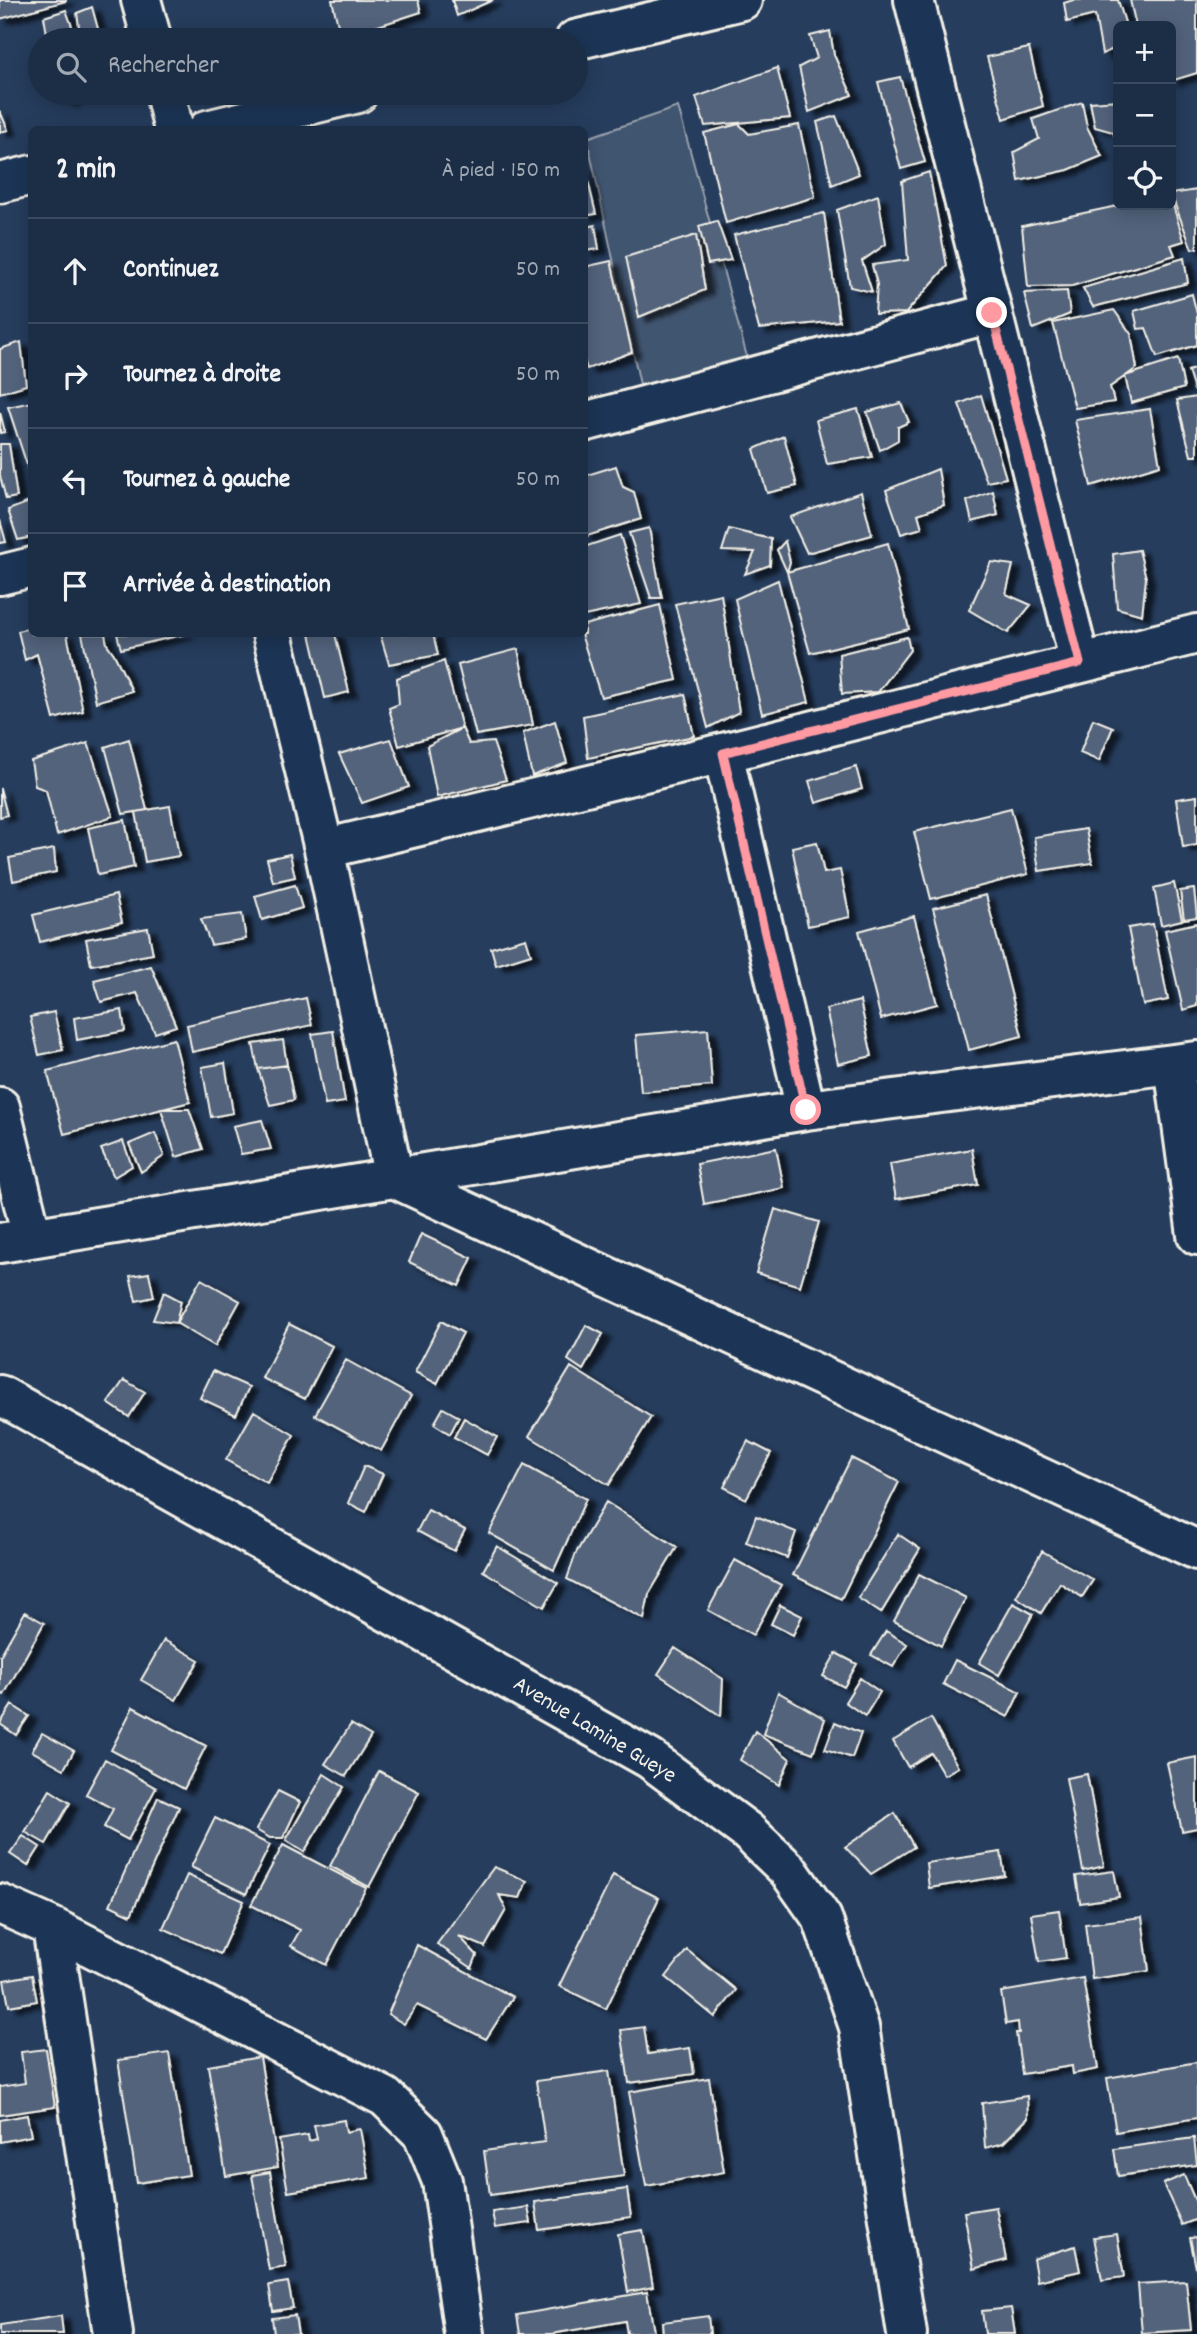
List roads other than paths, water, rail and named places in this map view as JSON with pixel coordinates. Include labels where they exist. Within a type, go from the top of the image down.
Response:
[{"type":"street","points":[[141,0],[149,28]]},
{"type":"street","points":[[588,37],[742,0]]},
{"type":"street","points":[[914,0],[1080,663]]},
{"type":"street","points":[[168,105],[173,126]]},
{"type":"street","points":[[223,126],[309,105]]},
{"type":"street","points":[[0,183],[28,176]]},
{"type":"street","points":[[588,421],[992,313]]},
{"type":"street","points":[[0,575],[28,568]]},
{"type":"street","points":[[324,849],[723,753],[1197,634]]},
{"type":"street","points":[[273,637],[324,849],[394,1178]]},
{"type":"street","points":[[723,753],[806,1110]]},
{"type":"street","points":[[0,1107],[16,1240],[806,1110],[1186,1063],[1197,1235]]},
{"type":"street","points":[[394,1178],[1197,1550]]},
{"type":"street","name":"Avenue Lamine Gueye","points":[[0,1395],[650,1759],[747,1832],[788,1870],[822,1918],[859,2027],[907,2334]]},
{"type":"street","points":[[0,1904],[52,1927],[385,2097],[423,2134],[442,2182],[464,2334]]},
{"type":"street","points":[[52,1927],[113,2334]]}]
